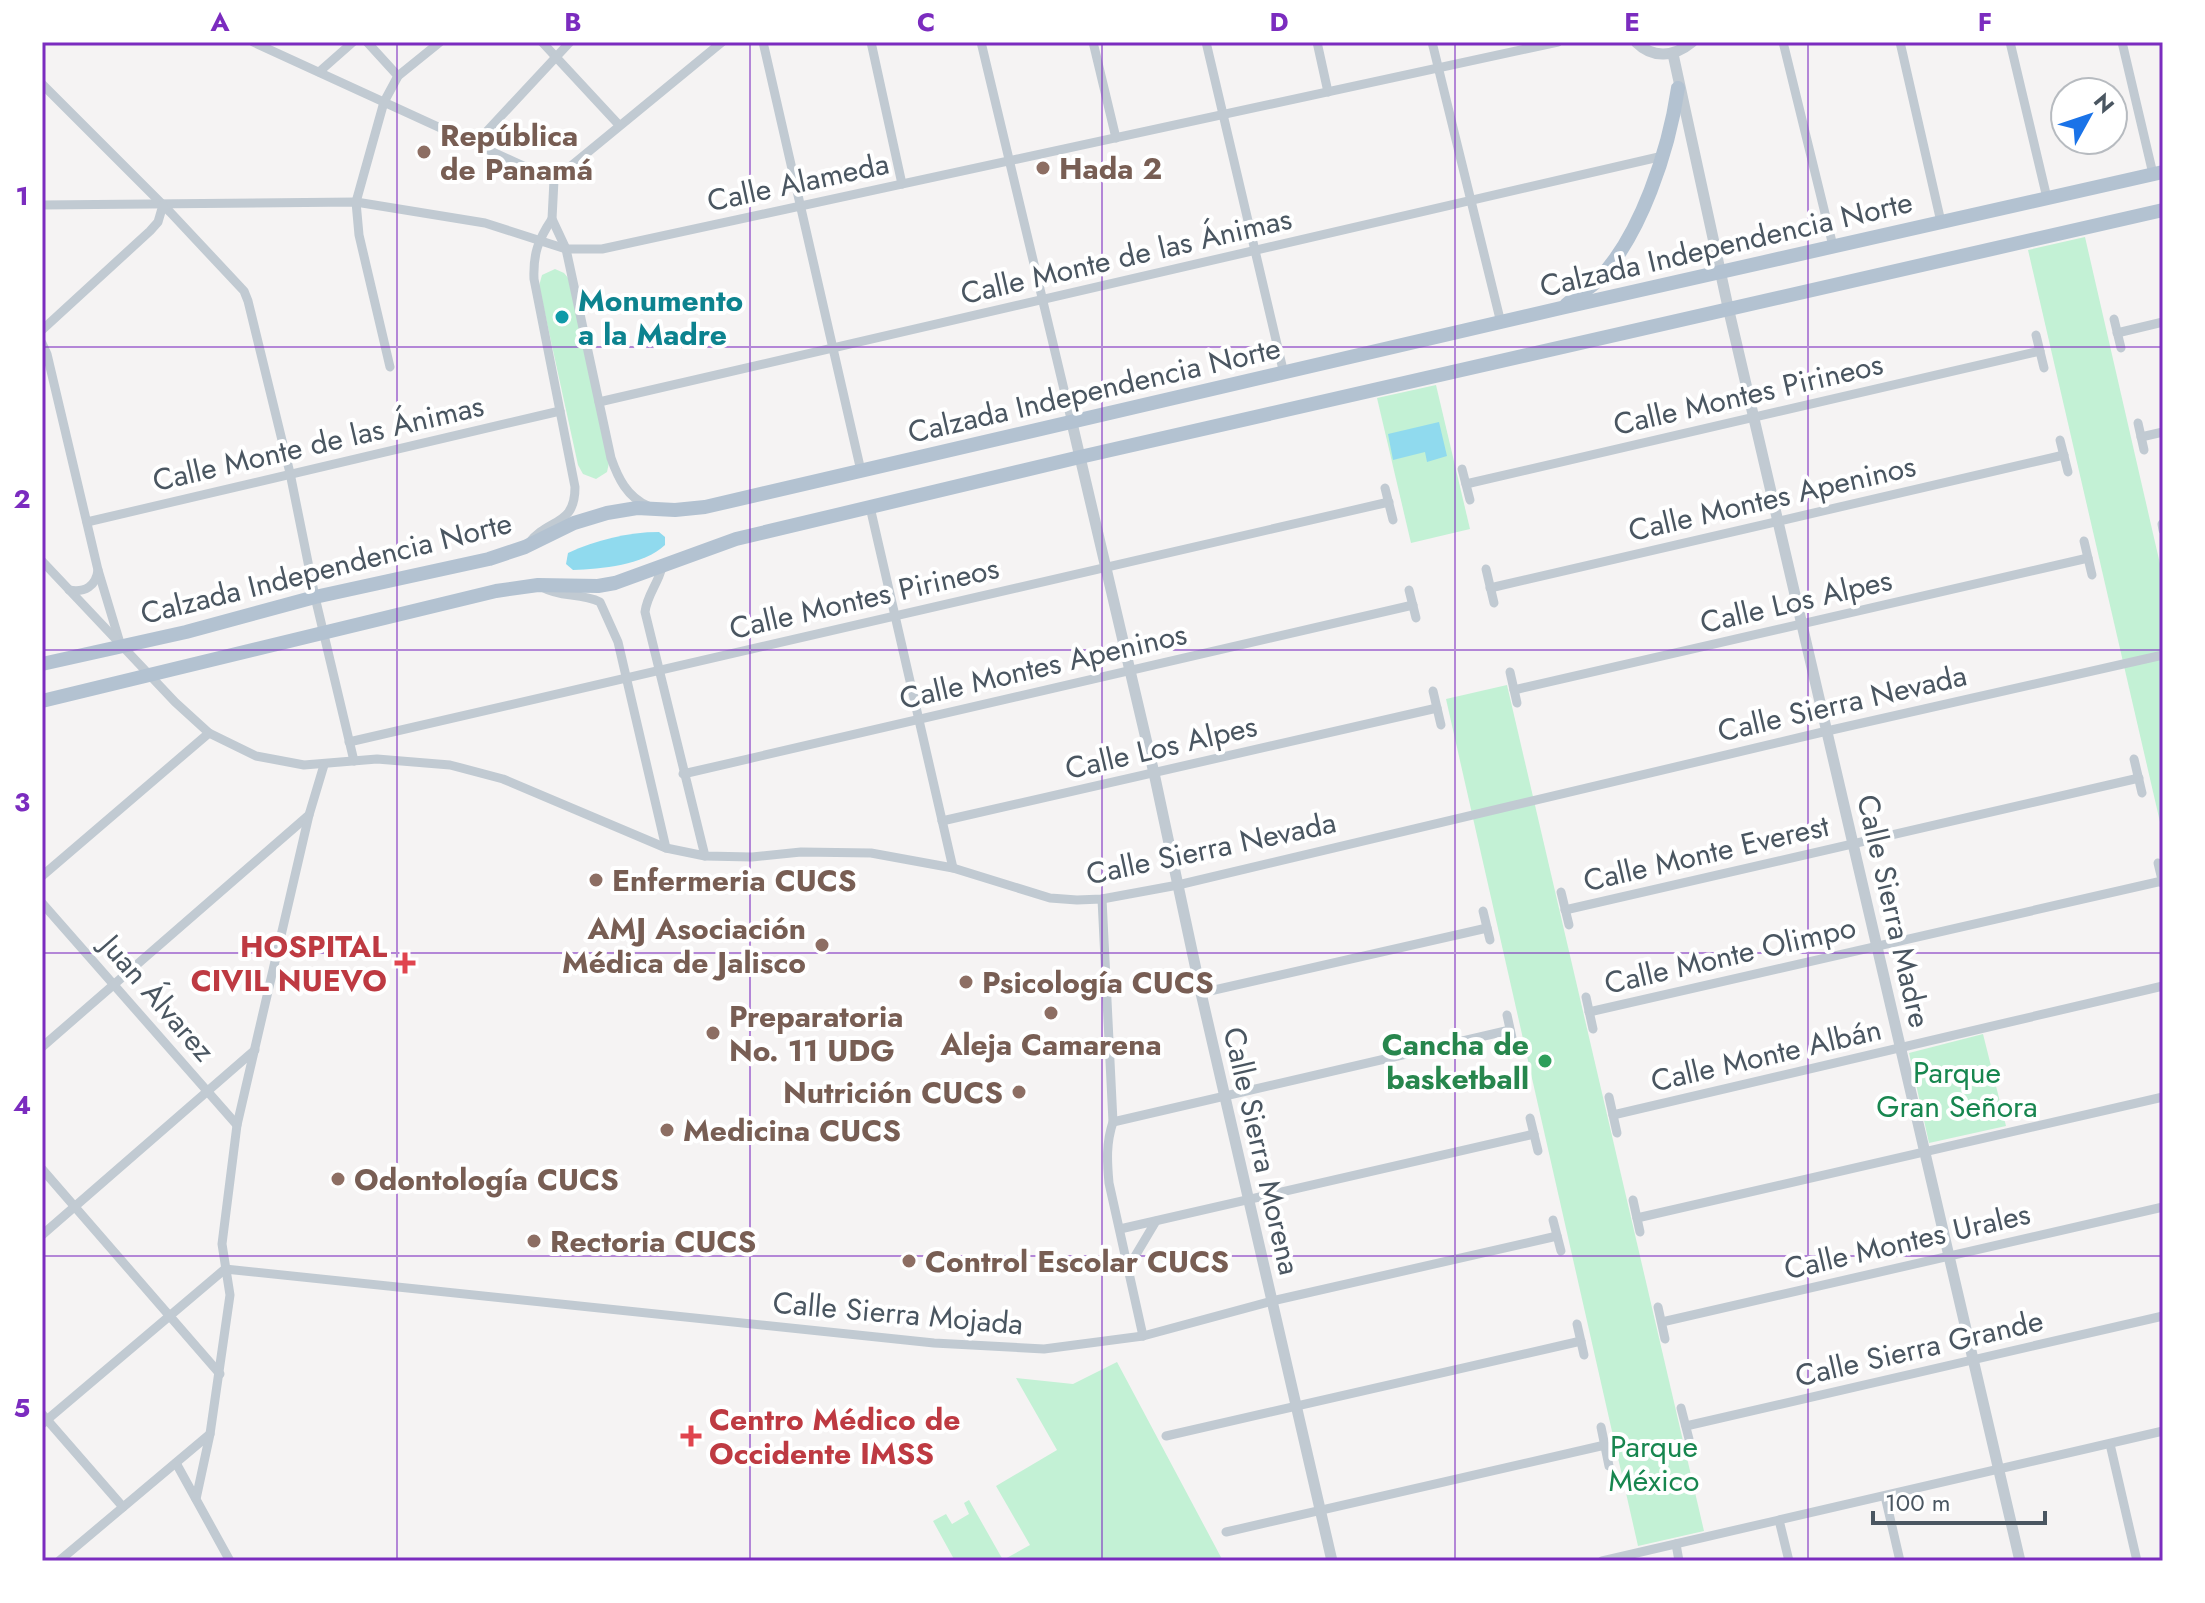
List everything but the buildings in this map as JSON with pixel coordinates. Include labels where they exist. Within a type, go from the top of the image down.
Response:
[{"type":"main road","points":[[1561,308],[1596,282],[1617,255],[1634,225],[1663,156],[1678,88]]},
{"type":"main road","name":"Calzada Independencia Norte","points":[[42,664],[186,632],[315,597],[489,559],[525,547],[574,523],[607,513],[637,508],[705,507],[2158,173]]},
{"type":"main road","name":"Calzada Independencia Norte","points":[[45,703],[496,591],[538,585],[598,586],[615,583],[736,539],[1728,307],[2163,210]]},
{"type":"street","points":[[253,42],[554,180]]},
{"type":"street","points":[[319,72],[353,42]]},
{"type":"street","points":[[367,42],[398,76]]},
{"type":"street","points":[[390,367],[359,235],[356,202],[384,102],[398,76],[440,42]]},
{"type":"street","points":[[542,42],[619,125]]},
{"type":"street","points":[[475,144],[570,42]]},
{"type":"street","points":[[659,509],[643,504],[618,478],[566,249],[552,219],[554,180],[722,42]]},
{"type":"street","points":[[763,42],[861,471]]},
{"type":"street","points":[[871,42],[902,184]]},
{"type":"street","points":[[1093,42],[1116,138]]},
{"type":"street","points":[[1206,42],[1284,374]]},
{"type":"street","points":[[1317,42],[1328,92]]},
{"type":"street","points":[[1432,42],[1501,323]]},
{"type":"street","points":[[1636,42],[1650,52],[1673,54],[1692,42]]},
{"type":"street","points":[[1783,42],[1833,246]]},
{"type":"street","points":[[1900,42],[1941,222]]},
{"type":"street","points":[[2010,42],[2047,198]]},
{"type":"street","points":[[2122,42],[2158,173]]},
{"type":"street","points":[[981,43],[1072,423]]},
{"type":"street","name":"Calle Alameda","points":[[42,205],[356,202],[485,223],[566,249],[602,249],[1551,43]]},
{"type":"street","name":"Calle Sierra Madre","points":[[1673,54],[1728,307],[2020,1561]]},
{"type":"street","points":[[42,84],[244,291],[290,473],[315,597],[354,761]]},
{"type":"street","name":"Calle Monte de las Ánimas","points":[[599,402],[1663,156]]},
{"type":"street","points":[[42,330],[150,231],[158,222],[163,205]]},
{"type":"street","points":[[525,547],[538,531],[567,516],[575,505],[575,487],[534,279],[533,259],[538,241],[552,219]]},
{"type":"street","points":[[2114,319],[2121,348]]},
{"type":"street","points":[[2117,333],[2163,322]]},
{"type":"street","points":[[2036,335],[2044,368]]},
{"type":"street","points":[[42,343],[98,570],[121,646]]},
{"type":"street","name":"Calle Montes Pirineos","points":[[1466,484],[2040,351]]},
{"type":"street","name":"Calle Monte de las Ánimas","points":[[87,522],[560,411]]},
{"type":"street","name":"Calle Sierra Morena","points":[[1072,423],[1332,1561]]},
{"type":"street","points":[[2138,423],[2144,450]]},
{"type":"street","points":[[2141,437],[2163,432]]},
{"type":"street","points":[[2060,440],[2068,472]]},
{"type":"street","name":"Calle Montes Apeninos","points":[[1490,588],[2064,455]]},
{"type":"street","points":[[1462,469],[1470,500]]},
{"type":"street","points":[[1385,488],[1393,520]]},
{"type":"street","name":"Calle Montes Pirineos","points":[[349,742],[1389,502]]},
{"type":"street","points":[[870,507],[953,868]]},
{"type":"street","points":[[2084,541],[2092,575]]},
{"type":"street","name":"Calle Los Alpes","points":[[1514,690],[2088,558]]},
{"type":"street","name":"Calle Sierra Nevada","points":[[42,561],[149,675],[209,733],[256,756],[286,763],[324,765],[377,759],[426,761],[479,772],[535,792],[666,848],[705,856],[871,853],[953,868],[1050,898],[1102,899],[1178,885],[2163,655]]},
{"type":"street","points":[[662,567],[658,582],[647,598],[645,612],[705,856]]},
{"type":"street","points":[[1486,569],[1494,603]]},
{"type":"street","points":[[69,590],[86,590],[92,585],[98,570]]},
{"type":"street","points":[[538,585],[551,592],[585,594],[600,602],[618,642],[666,848]]},
{"type":"street","points":[[1409,590],[1416,618]]},
{"type":"street","name":"Calle Montes Apeninos","points":[[683,774],[1413,605]]},
{"type":"street","points":[[1510,672],[1517,703]]},
{"type":"street","points":[[1433,691],[1441,725]]},
{"type":"street","name":"Calle Los Alpes","points":[[942,821],[1437,708]]},
{"type":"street","points":[[42,876],[209,733]]},
{"type":"street","points":[[2134,759],[2142,793]]},
{"type":"street","points":[[196,1499],[220,1374],[230,1295],[222,1244],[237,1125],[309,815],[324,765]]},
{"type":"street","name":"Calle Monte Everest","points":[[1565,910],[2139,778]]},
{"type":"street","points":[[42,1047],[309,815]]},
{"type":"street","points":[[2158,863],[2163,882]]},
{"type":"street","name":"Calle Monte Olimpo","points":[[1589,1012],[2163,882]]},
{"type":"street","points":[[1561,892],[1569,925]]},
{"type":"street","points":[[1102,899],[1113,1122],[1106,1157],[1143,1336]]},
{"type":"street","name":"Juan Álvarez","points":[[42,903],[237,1125]]},
{"type":"street","points":[[1483,911],[1490,940]]},
{"type":"street","points":[[1201,993],[1487,928]]},
{"type":"street","name":"Calle Monte Albán","points":[[1613,1115],[2163,986]]},
{"type":"street","points":[[1586,997],[1593,1029]]},
{"type":"street","points":[[1507,1015],[1514,1047]]},
{"type":"street","points":[[1113,1122],[1510,1030]]},
{"type":"street","points":[[42,1235],[255,1050]]},
{"type":"street","points":[[1609,1097],[1617,1133]]},
{"type":"street","points":[[1637,1218],[2163,1097]]},
{"type":"street","points":[[1530,1118],[1538,1151]]},
{"type":"street","points":[[1120,1229],[1534,1134]]},
{"type":"street","points":[[42,1169],[220,1374]]},
{"type":"street","points":[[1633,1200],[1640,1232]]},
{"type":"street","name":"Calle Montes Urales","points":[[1662,1322],[2163,1207]]},
{"type":"street","points":[[1553,1220],[1561,1251]]},
{"type":"street","points":[[1128,1268],[1156,1221]]},
{"type":"street","name":"Calle Sierra Mojada","points":[[225,1269],[934,1343],[1044,1349],[1143,1336],[1272,1301],[1557,1236]]},
{"type":"street","points":[[123,1507],[44,1419],[225,1269]]},
{"type":"street","points":[[1658,1307],[1665,1339]]},
{"type":"street","name":"Calle Sierra Grande","points":[[1686,1426],[2163,1316]]},
{"type":"street","points":[[1577,1324],[1584,1355]]},
{"type":"street","points":[[1166,1436],[1581,1341]]},
{"type":"street","points":[[1681,1408],[1689,1439]]},
{"type":"street","points":[[1601,1427],[1609,1466]]},
{"type":"street","points":[[1602,1561],[2163,1431]]},
{"type":"street","points":[[59,1561],[210,1434]]},
{"type":"street","points":[[2110,1444],[2137,1561]]},
{"type":"street","points":[[1226,1532],[1605,1445]]},
{"type":"street","points":[[176,1463],[227,1559]]},
{"type":"street","points":[[1885,1496],[1900,1561]]},
{"type":"street","points":[[1779,1520],[1789,1561]]},
{"type":"street","points":[[1676,1544],[1679,1561]]},
{"type":"green space","points":[[2085,237],[2163,577],[2163,835],[2028,250]]},
{"type":"green space","points":[[555,269],[569,279],[609,463],[607,472],[596,479],[583,474],[578,465],[539,286],[542,275]]},
{"type":"green space","points":[[1436,385],[1470,529],[1411,543],[1377,398]]},
{"type":"green space","name":"Parque México","points":[[1507,685],[1704,1531],[1638,1546],[1446,699]]},
{"type":"green space","name":"Parque Gran Señora","points":[[1983,1034],[2006,1126],[1929,1143],[1909,1053]]},
{"type":"green space","points":[[1117,1362],[1223,1561],[955,1561],[933,1521],[946,1514],[952,1524],[969,1514],[964,1503],[969,1500],[1003,1560],[1030,1545],[996,1486],[1057,1450],[1016,1378],[1073,1384]]},
{"type":"water","points":[[1439,422],[1447,456],[1427,462],[1425,452],[1393,460],[1388,434]]},
{"type":"water","points":[[659,532],[665,537],[665,545],[646,557],[609,567],[573,570],[566,564],[568,553],[590,544],[624,535]]},
{"type":"place","name":"República de Panamá","points":[[424,152]]},
{"type":"place","name":"Hada 2","points":[[1043,168]]},
{"type":"place","name":"Monumento a la Madre","points":[[562,317]]},
{"type":"place","name":"Enfermeria CUCS","points":[[596,880]]},
{"type":"place","name":"AMJ Asociación Médica de Jalisco","points":[[822,945]]},
{"type":"place","name":"HOSPITAL CIVIL NUEVO","points":[[405,963]]},
{"type":"place","name":"Psicología CUCS","points":[[966,982]]},
{"type":"place","name":"Aleja Camarena","points":[[1051,1013]]},
{"type":"place","name":"Preparatoria No. 11 UDG","points":[[713,1033]]},
{"type":"place","name":"Cancha de basketball","points":[[1545,1061]]},
{"type":"place","name":"Nutrición CUCS","points":[[1019,1092]]},
{"type":"place","name":"Medicina CUCS","points":[[667,1130]]},
{"type":"place","name":"Odontología CUCS","points":[[338,1179]]},
{"type":"place","name":"Rectoria CUCS","points":[[534,1241]]},
{"type":"place","name":"Control Escolar CUCS","points":[[909,1261]]},
{"type":"place","name":"Centro Médico de Occidente IMSS","points":[[691,1436]]}]
